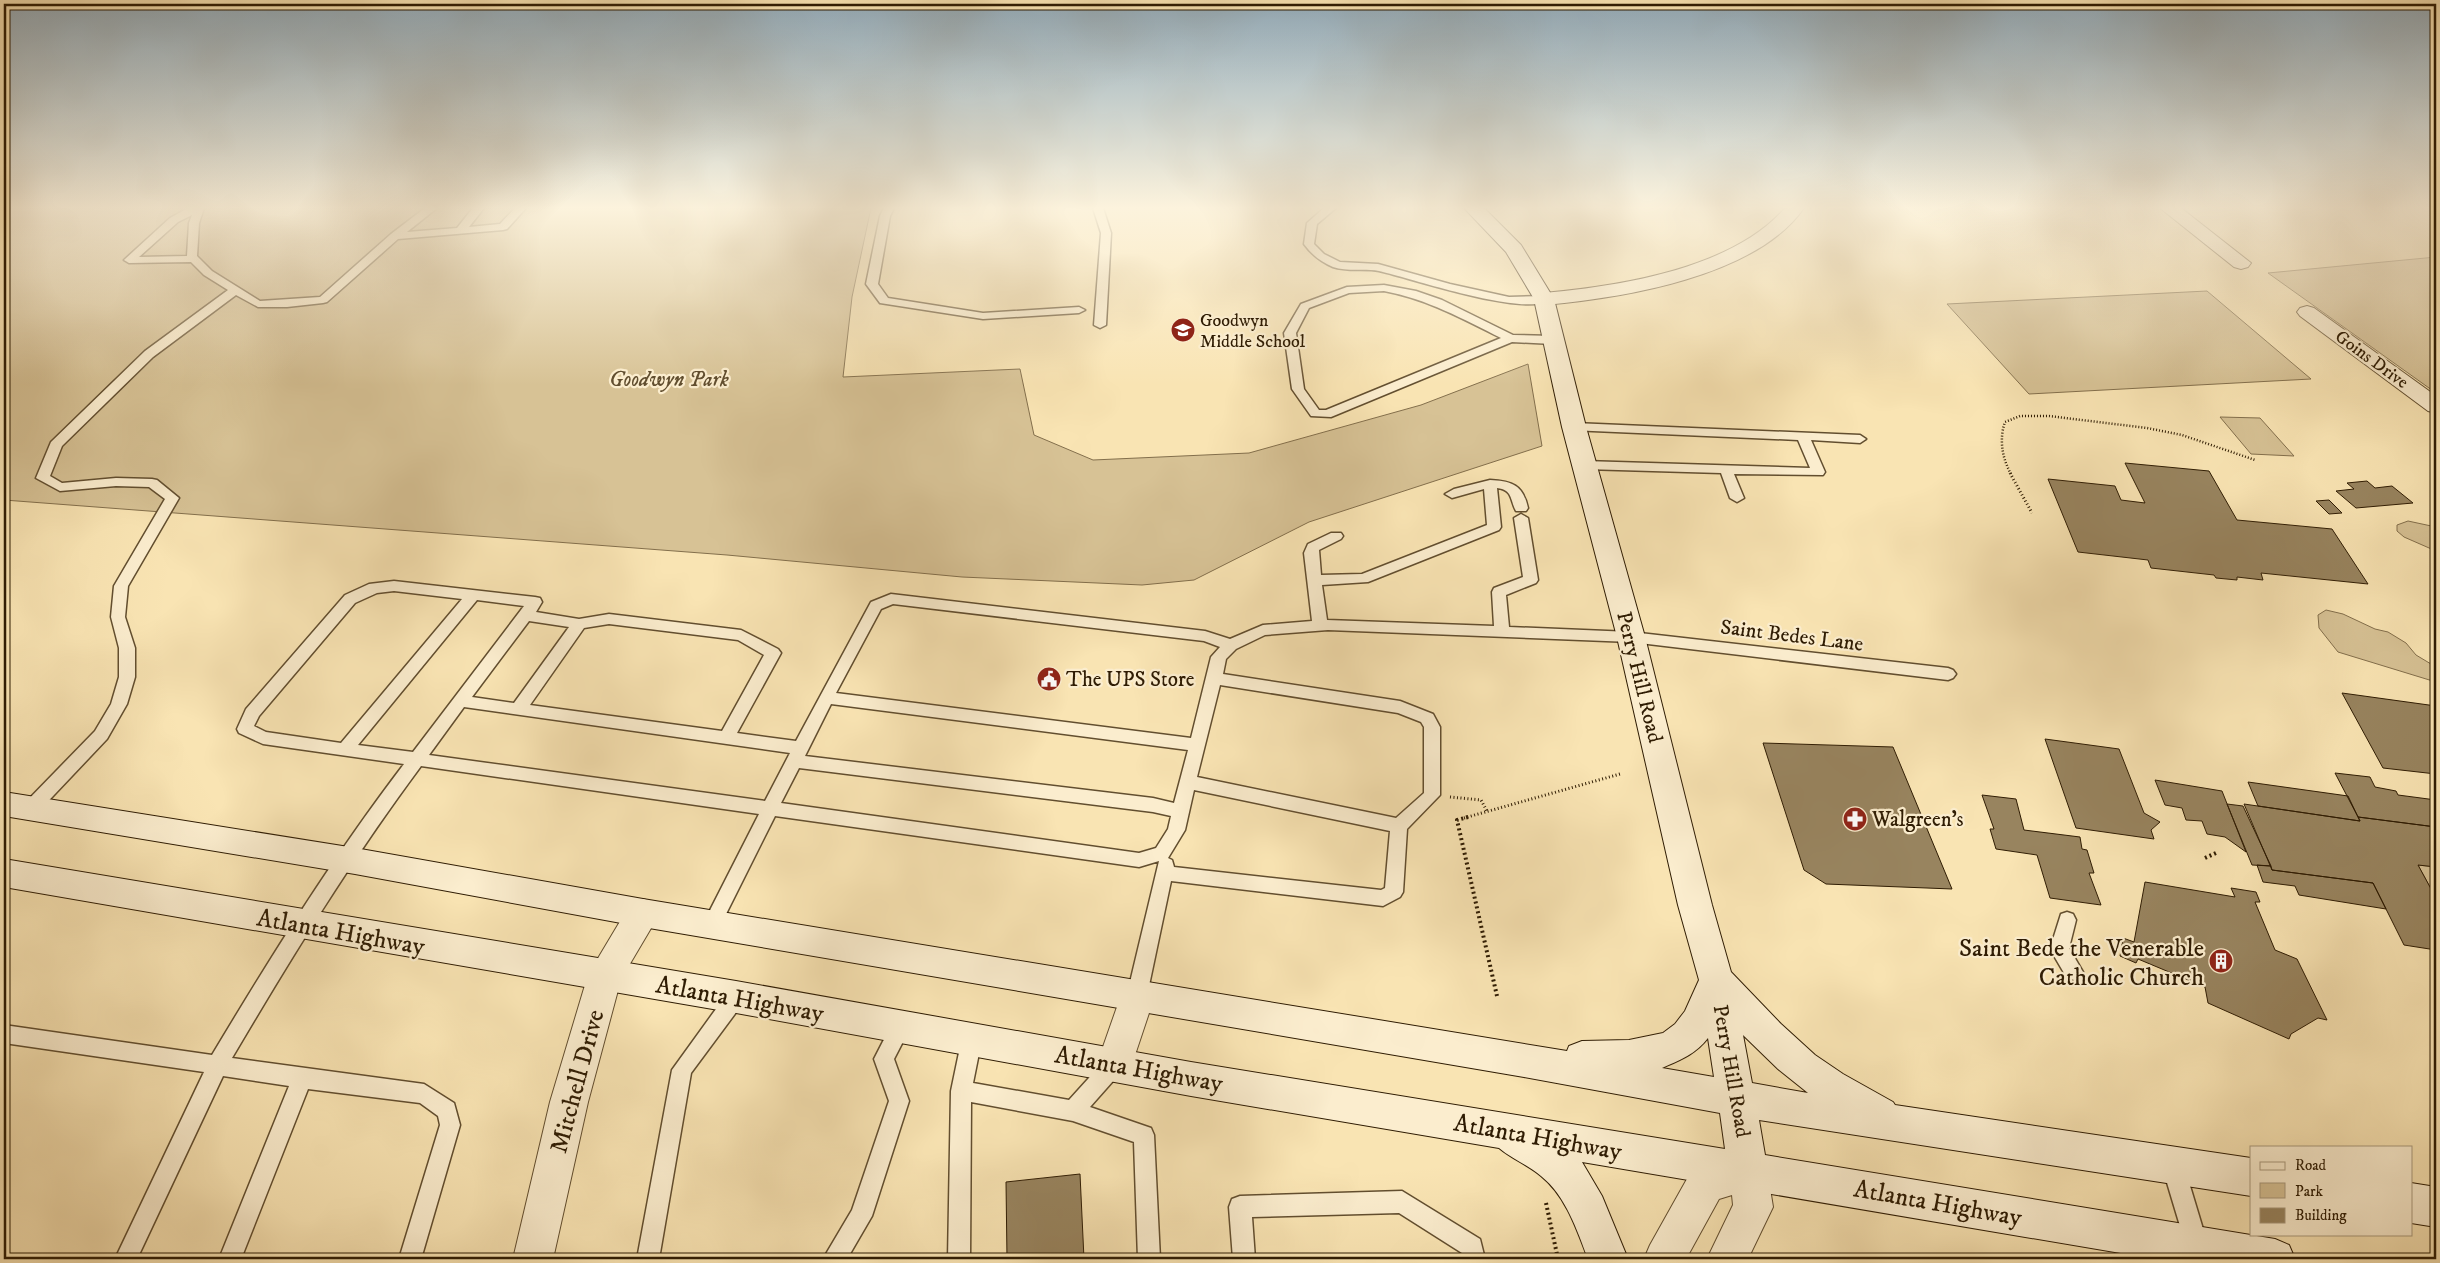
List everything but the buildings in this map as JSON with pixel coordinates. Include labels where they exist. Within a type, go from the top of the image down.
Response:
[{"type":"main road","name":"Perry Hill Road","points":[[1525,267],[1544,299],[1574,427],[1631,637],[1693,896],[1716,980],[1738,1099],[1752,1207],[1727,1259]]},
{"type":"main road","points":[[1544,299],[1611,292],[1655,284],[1704,267]]},
{"type":"main road","name":"Goins Drive","points":[[2307,312],[2436,406]]},
{"type":"main road","points":[[17,807],[345,859],[643,913],[1524,1060],[1738,1099],[2250,1177]]},
{"type":"main road","name":"Atlanta Highway","points":[[4,873],[736,997],[972,1038],[1191,1079],[1503,1130],[1659,1158],[1748,1170],[2199,1253],[2275,1259]]},
{"type":"main road","name":"Mitchell Drive","points":[[533,1259],[569,1102],[605,975],[643,913]]},
{"type":"main road","points":[[1524,1060],[1632,1057],[1654,1053],[1671,1046],[1686,1036],[1698,1024],[1716,980],[1748,1015],[1802,1066],[1833,1089],[1894,1123]]},
{"type":"main road","points":[[1115,1064],[1137,995]]},
{"type":"main road","points":[[1503,1130],[1558,1166],[1586,1206],[1599,1232],[1608,1259]]},
{"type":"main road","points":[[1664,1259],[1706,1184],[1748,1170]]},
{"type":"main road","points":[[2412,1203],[2436,1207]]},
{"type":"lane","points":[[202,267],[208,273],[258,304],[287,304],[323,300],[360,267]]},
{"type":"lane","points":[[876,267],[872,284],[884,302],[983,316],[1079,310]]},
{"type":"lane","points":[[1100,325],[1104,267]]},
{"type":"lane","points":[[1377,267],[1448,287],[1509,300],[1544,299]]},
{"type":"lane","points":[[1511,338],[1327,414],[1315,413],[1298,389],[1290,332],[1305,306],[1347,290],[1384,288],[1412,293],[1438,302],[1511,338],[1553,340]]},
{"type":"lane","points":[[17,807],[100,735],[119,704],[127,677],[127,648],[118,617],[121,586],[172,498],[152,483],[116,482],[60,487],[43,478],[56,445],[149,354],[236,290]]},
{"type":"lane","points":[[1574,427],[1860,439]]},
{"type":"lane","points":[[1584,465],[1818,472],[1803,436]]},
{"type":"lane","points":[[1726,469],[1736,498]]},
{"type":"lane","points":[[1316,580],[1362,579],[1494,527],[1490,484]]},
{"type":"lane","points":[[1452,494],[1474,486],[1490,484],[1513,488],[1518,494],[1531,580],[1499,592],[1502,631]]},
{"type":"lane","points":[[1320,625],[1316,580],[1311,553],[1313,547],[1336,536]]},
{"type":"lane","points":[[126,1259],[229,1042],[365,828],[417,759],[460,701],[535,602],[394,586],[374,588],[350,599],[252,713],[245,729],[263,738],[345,749],[417,759],[770,808],[1139,860],[1162,853],[1176,830],[1219,657],[1231,645],[1205,636],[891,599],[876,606],[797,754],[770,808],[712,924]]},
{"type":"lane","points":[[345,749],[473,595]]},
{"type":"lane","points":[[525,615],[579,624],[609,619],[741,635],[773,653],[726,738]]},
{"type":"lane","points":[[518,709],[579,624]]},
{"type":"lane","name":"Saint Bedes Lane","points":[[1231,645],[1263,630],[1320,625],[1502,631],[1631,637],[1948,674]]},
{"type":"lane","points":[[1164,873],[1383,898],[1394,892],[1399,826],[1432,795],[1432,727],[1427,718],[1400,707],[1214,678]]},
{"type":"lane","points":[[826,698],[1197,745]]},
{"type":"lane","points":[[460,701],[726,738],[797,754],[1153,805],[1181,811]]},
{"type":"lane","points":[[1188,782],[1399,826]]},
{"type":"lane","points":[[1137,995],[1167,863],[1162,853]]},
{"type":"lane","points":[[2067,920],[2059,949],[2074,972]]},
{"type":"lane","points":[[648,1259],[682,1070],[736,997]]},
{"type":"lane","points":[[834,1259],[861,1216],[898,1101],[884,1059],[901,1026]]},
{"type":"lane","points":[[4,1034],[302,1079],[424,1094],[447,1110],[450,1125],[410,1259]]},
{"type":"lane","points":[[959,1259],[961,1090],[972,1038]]},
{"type":"lane","points":[[1073,1111],[1115,1064]]},
{"type":"lane","points":[[230,1259],[302,1079]]},
{"type":"lane","points":[[961,1090],[1073,1111],[1144,1135],[1149,1259]]},
{"type":"lane","points":[[2173,1164],[2199,1253]]},
{"type":"lane","points":[[1244,1259],[1240,1207],[1402,1202],[1472,1247],[1474,1259]]},
{"type":"path","points":[[2032,513],[2007,467],[2000,436],[2004,422],[2020,416],[2049,416],[2147,428],[2182,435],[2255,460]]},
{"type":"path","points":[[1497,996],[1457,820],[1620,774]]},
{"type":"path","points":[[1432,795],[1481,800],[1486,812]]},
{"type":"path","points":[[2205,858],[2218,852]]},
{"type":"path","points":[[1546,1203],[1558,1259]]},
{"type":"green space","name":"Goodwyn Park","points":[[4,267],[858,267],[852,297],[843,377],[1020,369],[1034,435],[1093,460],[1249,453],[1421,405],[1528,364],[1542,446],[1309,522],[1194,580],[1142,585],[962,577],[727,555],[4,500]]},
{"type":"green space","points":[[2332,267],[2436,267],[2436,393],[2268,273]]},
{"type":"green space","points":[[2207,291],[2311,379],[2029,394],[1947,304]]},
{"type":"green space","points":[[2220,417],[2260,418],[2294,456],[2251,454]]},
{"type":"green space","points":[[2408,521],[2436,527],[2436,551],[2404,537],[2397,531],[2397,525]]},
{"type":"green space","points":[[2326,610],[2343,614],[2375,629],[2388,632],[2406,643],[2416,655],[2436,667],[2436,682],[2338,652],[2319,628],[2318,615]]},
{"type":"green space","points":[[2418,865],[2436,867],[2436,898]]},
{"type":"place","name":"Goodwyn Middle School","points":[[1183,330]]},
{"type":"place","name":"The UPS Store","points":[[1049,679]]},
{"type":"place","name":"Walgreen's","points":[[1855,819]]},
{"type":"place","name":"Saint Bede the Venerable Catholic Church","points":[[2221,961]]}]
